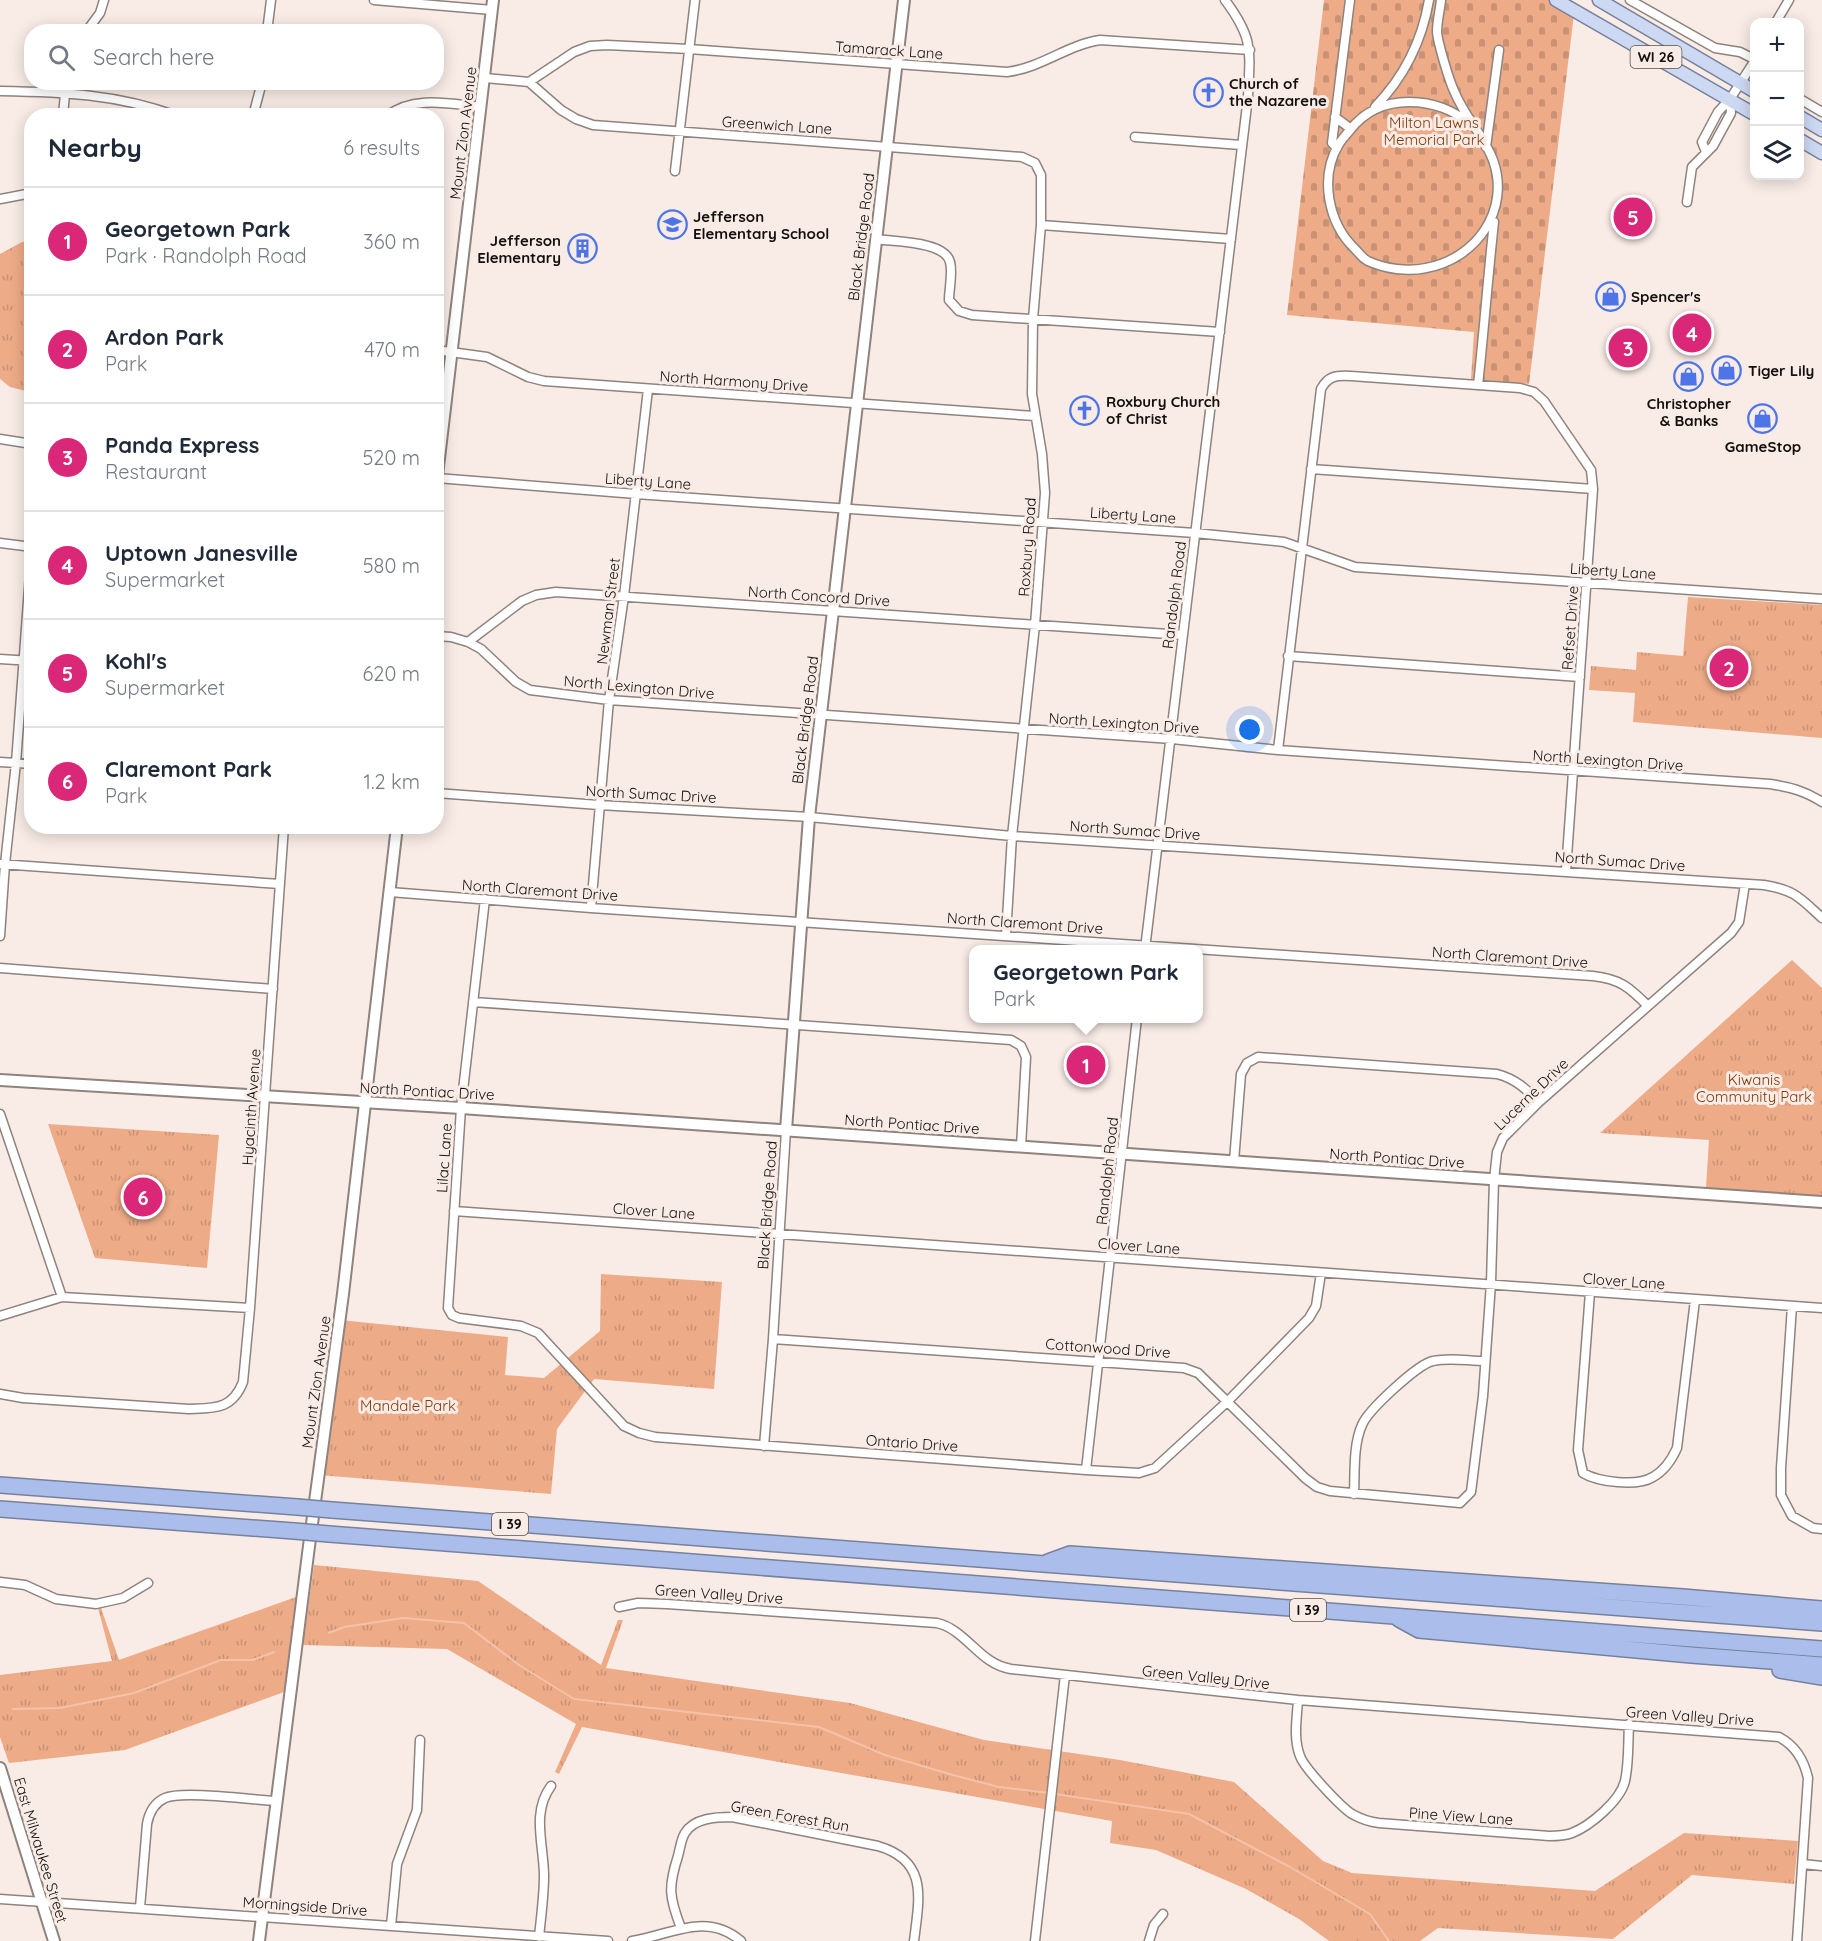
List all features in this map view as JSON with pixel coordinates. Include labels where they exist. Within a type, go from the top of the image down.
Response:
[{"type":"highway","name":"I 39","points":[[0,1485],[1822,1623]]},
{"type":"highway","name":"I 39","points":[[0,1509],[1822,1649]]},
{"type":"highway","points":[[1043,1564],[1070,1554],[1818,1607]]},
{"type":"highway","points":[[1394,1616],[1419,1629],[1822,1665]]},
{"type":"highway","points":[[1692,1655],[1704,1659],[1822,1677]]},
{"type":"main road","name":"WI 26","points":[[1556,0],[1750,111]]},
{"type":"main road","name":"WI 26","points":[[1599,0],[1750,88]]},
{"type":"main road","points":[[1804,119],[1822,130]]},
{"type":"main road","points":[[1804,142],[1822,153]]},
{"type":"street","points":[[92,24],[100,13],[104,0]]},
{"type":"street","points":[[268,24],[271,0]]},
{"type":"street","points":[[374,0],[492,5]]},
{"type":"street","points":[[675,171],[694,0]]},
{"type":"street","name":"Black Bridge Road","points":[[764,1446],[808,817],[904,0]]},
{"type":"street","name":"Randolph Road","points":[[1146,945],[1248,97],[1250,50],[1247,35],[1225,0]]},
{"type":"street","points":[[1337,148],[1332,143],[1350,0]]},
{"type":"street","points":[[1429,0],[1423,28],[1401,74],[1391,90],[1351,129],[1337,148],[1329,174],[1328,194],[1333,214],[1351,245],[1367,261],[1407,270],[1447,263],[1474,244],[1489,226],[1495,204]]},
{"type":"street","points":[[1278,750],[1321,389],[1329,378],[1337,375],[1478,385],[1498,176],[1486,147],[1455,94],[1437,33],[1441,0]]},
{"type":"street","points":[[1630,0],[1715,48],[1740,52],[1750,58]]},
{"type":"street","points":[[1778,18],[1789,0]]},
{"type":"street","name":"Mount Zion Avenue","points":[[444,419],[492,5]]},
{"type":"street","points":[[1423,28],[1429,35],[1437,33]]},
{"type":"street","name":"Tamarack Lane","points":[[529,82],[574,51],[590,46],[607,45],[1007,72],[1037,65],[1083,42],[1100,40],[1250,50]]},
{"type":"street","points":[[1486,147],[1499,50]]},
{"type":"street","points":[[1687,202],[1692,167],[1713,146],[1731,113],[1730,99],[1750,69]]},
{"type":"street","points":[[485,78],[529,82]]},
{"type":"street","name":"Greenwich Lane","points":[[529,82],[561,110],[592,125],[1022,157],[1035,163]]},
{"type":"street","points":[[0,91],[24,90]]},
{"type":"street","points":[[64,108],[65,90]]},
{"type":"street","points":[[79,90],[151,108]]},
{"type":"street","points":[[255,108],[260,90]]},
{"type":"street","points":[[1443,108],[1449,105],[1455,94]]},
{"type":"street","points":[[1804,101],[1822,112]]},
{"type":"street","points":[[400,108],[428,102],[481,107]]},
{"type":"street","points":[[1375,108],[1398,102],[1426,103],[1461,116],[1472,125]]},
{"type":"street","points":[[1335,117],[1351,129]]},
{"type":"street","points":[[1136,137],[1241,145]]},
{"type":"street","name":"Roxbury Road","points":[[1006,935],[1012,836],[1044,522],[1045,493],[1042,454],[1032,394],[1033,319],[1041,225],[1041,175],[1035,163]]},
{"type":"street","points":[[0,199],[24,194]]},
{"type":"street","points":[[1041,225],[1231,239]]},
{"type":"street","points":[[876,239],[936,247],[945,252],[950,262],[949,300],[959,311],[972,315],[1220,332]]},
{"type":"street","points":[[1474,244],[1483,246],[1490,253]]},
{"type":"street","name":"North Harmony Drive","points":[[444,351],[487,357],[528,377],[544,381],[1035,416]]},
{"type":"street","name":"Refset Drive","points":[[1478,385],[1520,388],[1534,392],[1544,401],[1591,470],[1593,489],[1566,871]]},
{"type":"street","name":"Newman Street","points":[[591,908],[609,700],[624,596],[648,389]]},
{"type":"street","points":[[0,439],[24,443]]},
{"type":"street","points":[[1311,469],[1593,489]]},
{"type":"street","name":"Liberty Lane","points":[[444,478],[636,494],[1195,533],[1284,542],[1355,567],[1822,599]]},
{"type":"street","points":[[0,543],[24,546]]},
{"type":"street","name":"North Concord Drive","points":[[468,642],[522,601],[536,595],[556,592],[1183,635]]},
{"type":"street","name":"North Lexington Drive","points":[[444,637],[468,642],[481,649],[516,682],[531,690],[609,700],[1172,739],[1278,750],[1789,786],[1806,792],[1822,802]]},
{"type":"street","points":[[1288,656],[1580,677]]},
{"type":"street","points":[[0,659],[24,661]]},
{"type":"street","points":[[0,936],[3,864],[24,689]]},
{"type":"street","points":[[0,762],[24,764]]},
{"type":"street","name":"North Sumac Drive","points":[[444,794],[808,817],[1012,836],[1745,884],[1781,888],[1796,894],[1822,918]]},
{"type":"street","name":"Hyacinth Avenue","points":[[0,1394],[23,1398],[189,1409],[216,1408],[228,1404],[240,1389],[243,1382],[250,1308],[283,834]]},
{"type":"street","name":"Mount Zion Avenue","points":[[259,1941],[340,1320],[396,834]]},
{"type":"street","points":[[3,864],[280,884]]},
{"type":"street","name":"Lucerne Drive","points":[[1465,1499],[1471,1492],[1473,1478],[1491,1283],[1494,1180],[1497,1152],[1503,1138],[1539,1102],[1731,933],[1739,922],[1745,884]]},
{"type":"street","name":"North Claremont Drive","points":[[390,892],[1123,945]]},
{"type":"street","name":"Lilac Lane","points":[[449,1312],[447,1298],[461,1108],[485,899]]},
{"type":"street","name":"North Claremont Drive","points":[[1203,951],[1608,978],[1621,982],[1648,1006]]},
{"type":"street","points":[[0,968],[273,989]]},
{"type":"street","points":[[473,1002],[1011,1040],[1021,1046],[1026,1057],[1021,1147]]},
{"type":"street","name":"Randolph Road","points":[[1086,1470],[1136,1023]]},
{"type":"street","points":[[1234,1161],[1241,1074],[1247,1063],[1258,1057],[1497,1074],[1517,1081],[1539,1102]]},
{"type":"street","name":"North Pontiac Drive","points":[[0,1080],[461,1108],[1822,1202]]},
{"type":"street","points":[[0,1114],[62,1297]]},
{"type":"street","name":"Clover Lane","points":[[454,1211],[1822,1308]]},
{"type":"street","name":"Ontario Drive","points":[[449,1312],[459,1318],[521,1326],[537,1333],[624,1426],[655,1437],[1139,1473],[1155,1468],[1228,1401],[1310,1318],[1316,1306],[1321,1273]]},
{"type":"street","points":[[1590,1292],[1578,1450],[1583,1473],[1591,1478],[1617,1482],[1641,1481],[1654,1477],[1672,1460],[1677,1448],[1695,1300]]},
{"type":"street","points":[[0,1316],[62,1297],[250,1308]]},
{"type":"street","points":[[1792,1306],[1781,1495],[1792,1516],[1813,1528],[1822,1529]]},
{"type":"street","name":"Cottonwood Drive","points":[[773,1339],[1184,1368],[1198,1373],[1305,1478],[1317,1487],[1354,1494],[1451,1503],[1460,1503],[1465,1499]]},
{"type":"street","points":[[1354,1494],[1358,1436],[1362,1423],[1371,1411],[1418,1368],[1431,1361],[1444,1359],[1485,1361]]},
{"type":"street","points":[[0,1582],[25,1586],[56,1599],[96,1604],[123,1598],[148,1583]]},
{"type":"street","name":"Green Valley Drive","points":[[619,1607],[638,1603],[668,1604],[937,1623],[953,1629],[995,1665],[1011,1669],[1298,1700],[1771,1735],[1786,1741],[1799,1755],[1808,1778],[1803,1864]]},
{"type":"street","points":[[1035,1941],[1065,1675]]},
{"type":"street","name":"Pine View Lane","points":[[1298,1700],[1296,1735],[1300,1756],[1305,1766],[1347,1811],[1355,1816],[1378,1823],[1526,1834],[1559,1836],[1572,1833],[1586,1826],[1615,1800],[1625,1781],[1629,1724]]},
{"type":"street","points":[[391,1926],[397,1864],[417,1810],[420,1740]]},
{"type":"street","name":"East Milwaukee Street","points":[[0,1768],[54,1941]]},
{"type":"street","points":[[539,1937],[544,1877],[539,1815],[544,1795],[551,1786]]},
{"type":"street","points":[[140,1908],[147,1824],[151,1812],[160,1801],[180,1795],[277,1801]]},
{"type":"street","name":"Green Forest Run","points":[[681,1928],[671,1897],[670,1881],[685,1833],[698,1822],[714,1817],[732,1817],[878,1846],[899,1855],[913,1869],[918,1883],[918,1915],[914,1941]]},
{"type":"street","points":[[1797,1941],[1803,1864],[1822,1866]]},
{"type":"street","name":"Morningside Drive","points":[[0,1899],[608,1941]]},
{"type":"street","points":[[1149,1941],[1154,1925],[1164,1914]]},
{"type":"street","points":[[632,1941],[701,1925],[717,1927],[732,1933],[741,1941]]},
{"type":"green space","name":"Milton Lawns Memorial Park","points":[[1324,0],[1549,0],[1574,14],[1529,384],[1471,379],[1474,332],[1287,315]]},
{"type":"green space","points":[[24,242],[24,390],[10,387],[0,379],[0,254]]},
{"type":"green space","points":[[1688,597],[1822,605],[1822,738],[1633,722],[1635,693],[1589,690],[1591,666],[1636,670],[1637,652],[1683,656]]},
{"type":"green space","name":"Kiwanis Community Park","points":[[1792,960],[1822,988],[1822,1196],[1706,1188],[1709,1140],[1600,1133]]},
{"type":"green space","points":[[48,1124],[219,1135],[207,1268],[95,1258]]},
{"type":"green space","name":"Mandale Park","points":[[601,1274],[722,1282],[714,1389],[594,1379],[557,1429],[551,1494],[319,1475],[340,1320],[508,1337],[505,1375],[544,1378],[600,1331]]},
{"type":"green space","points":[[314,1565],[478,1581],[601,1665],[618,1620],[623,1620],[606,1668],[850,1703],[984,1740],[1120,1760],[1234,1782],[1323,1861],[1352,1873],[1595,1891],[1684,1833],[1798,1841],[1794,1884],[1692,1875],[1613,1939],[1438,1928],[1420,1941],[1329,1941],[1299,1919],[1246,1889],[1156,1850],[1110,1843],[1112,1821],[582,1727],[559,1774],[555,1772],[576,1724],[447,1649],[303,1645]]},
{"type":"green space","points":[[296,1597],[284,1692],[125,1750],[9,1763],[0,1737],[0,1675],[112,1661],[98,1608],[101,1608],[119,1660]]},
{"type":"waterway","points":[[329,1633],[344,1627],[403,1618],[464,1623],[519,1665],[574,1699],[819,1727],[885,1755],[953,1775],[999,1787],[1049,1793]]},
{"type":"waterway","points":[[13,1709],[60,1708],[134,1693],[221,1660],[253,1660],[274,1652]]},
{"type":"waterway","points":[[1055,1794],[1189,1814],[1290,1867],[1370,1914],[1389,1941]]},
{"type":"place","name":"Church of the Nazarene","points":[[1208,92]]},
{"type":"place","name":"Kohl's","points":[[1633,217]]},
{"type":"place","name":"Jefferson Elementary School","points":[[672,225]]},
{"type":"place","name":"Jefferson Elementary","points":[[582,249]]},
{"type":"place","name":"Spencer's","points":[[1610,296]]},
{"type":"place","name":"Uptown Janesville","points":[[1692,333]]},
{"type":"place","name":"Panda Express","points":[[1628,348]]},
{"type":"place","name":"Tiger Lily","points":[[1727,370]]},
{"type":"place","name":"Christopher & Banks","points":[[1689,376]]},
{"type":"place","name":"Roxbury Church of Christ","points":[[1085,410]]},
{"type":"place","name":"GameStop","points":[[1763,419]]},
{"type":"place","name":"Ardon Park","points":[[1729,668]]},
{"type":"place","name":"Georgetown Park","points":[[1086,1065]]},
{"type":"place","name":"Claremont Park","points":[[143,1197]]}]
